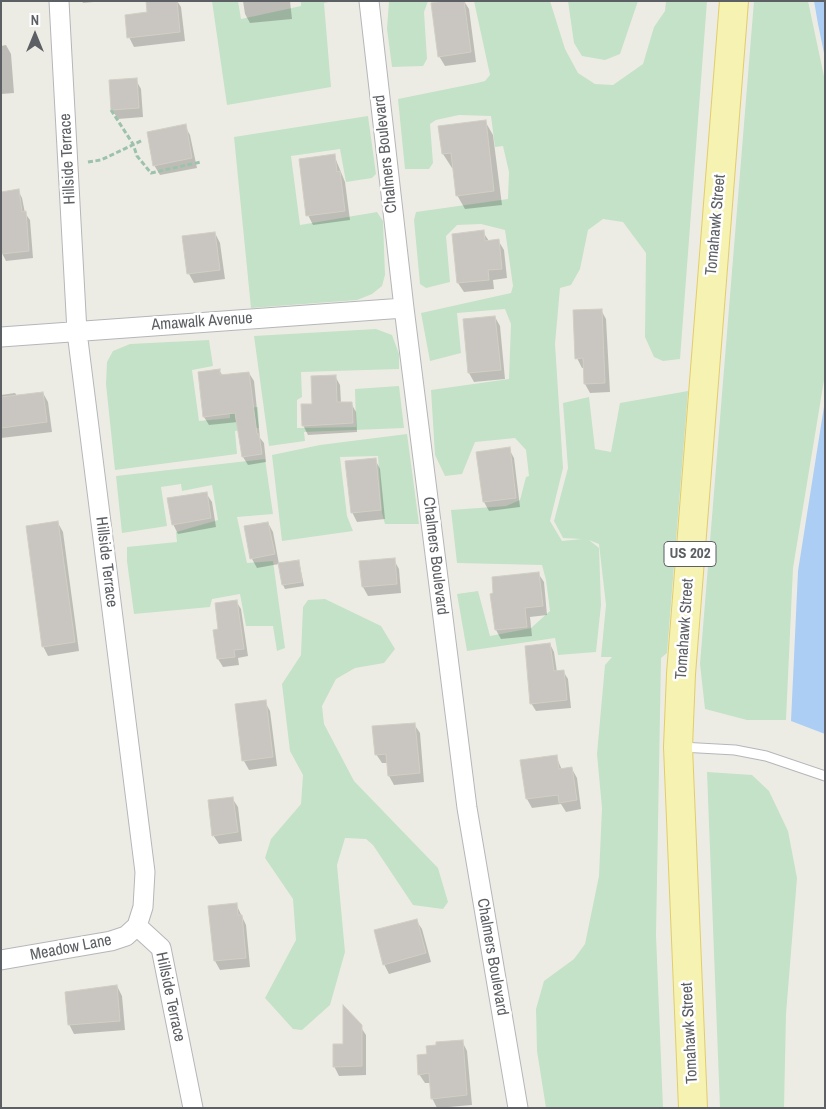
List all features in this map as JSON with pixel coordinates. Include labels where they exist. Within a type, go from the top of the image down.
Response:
[{"type":"main road","name":"Tomahawk Street","points":[[693,1108],[678,747],[681,674],[734,1]]},
{"type":"street","name":"Hillside Terrace","points":[[59,1],[77,332],[145,872],[143,907],[137,926],[161,948],[193,1108]]},
{"type":"street","name":"Chalmers Boulevard","points":[[369,1],[404,308],[467,808],[518,1108]]},
{"type":"street","name":"Amawalk Avenue","points":[[1,337],[404,308]]},
{"type":"street","name":"Meadow Lane","points":[[1,960],[111,942],[126,936],[137,926]]},
{"type":"lane","points":[[678,747],[735,750],[766,756],[825,776]]},
{"type":"path","points":[[111,110],[133,144],[137,156],[151,173],[201,162]]},
{"type":"path","points":[[68,165],[101,160],[143,140]]},
{"type":"green space","points":[[212,1],[238,1],[241,19],[301,6],[301,1],[334,1],[324,3],[331,87],[227,105]]},
{"type":"green space","points":[[389,1],[428,1],[424,12],[427,59],[423,66],[392,67],[387,29]]},
{"type":"green space","points":[[474,1],[550,1],[565,49],[578,73],[595,84],[613,85],[643,64],[654,27],[665,11],[666,1],[707,1],[680,359],[663,361],[654,357],[645,337],[646,253],[623,222],[603,219],[588,230],[580,269],[571,285],[560,288],[555,344],[563,468],[550,521],[562,541],[582,539],[563,538],[554,521],[568,468],[563,403],[589,397],[595,449],[611,452],[620,403],[688,391],[667,653],[661,658],[656,935],[663,1108],[546,1108],[537,1051],[536,1009],[544,981],[574,959],[585,944],[599,876],[602,808],[597,754],[605,665],[612,657],[601,657],[606,605],[599,544],[589,540],[599,548],[601,605],[596,652],[558,655],[555,638],[467,651],[457,594],[478,591],[490,636],[531,628],[550,611],[542,565],[457,563],[451,510],[506,506],[520,500],[526,477],[529,476],[526,450],[515,438],[475,442],[462,474],[445,476],[435,455],[431,390],[509,379],[511,324],[505,309],[457,313],[461,353],[430,361],[421,313],[511,293],[513,286],[505,230],[481,224],[457,225],[446,236],[450,282],[426,288],[420,284],[414,220],[416,212],[508,199],[509,172],[503,146],[495,147],[491,116],[459,115],[436,120],[430,124],[433,163],[429,169],[405,169],[398,99],[485,81],[490,75]]},
{"type":"green space","points":[[568,1],[638,1],[620,54],[605,60],[582,56],[574,43]]},
{"type":"green space","points":[[754,1],[808,1],[825,81],[825,374],[793,568],[786,720],[747,720],[705,709],[700,664]]},
{"type":"green space","points":[[368,116],[376,174],[372,178],[346,182],[340,149],[291,156],[300,225],[377,212],[383,221],[385,275],[382,286],[372,294],[357,300],[251,308],[234,137]]},
{"type":"green space","points":[[376,329],[392,335],[399,354],[399,369],[301,372],[302,397],[297,400],[297,428],[356,427],[355,389],[399,386],[404,428],[304,432],[305,441],[269,446],[254,336]]},
{"type":"green space","points":[[209,340],[213,366],[192,370],[199,421],[230,418],[230,409],[258,407],[259,428],[235,431],[237,454],[115,470],[106,384],[107,362],[113,351],[130,344]]},
{"type":"green space","points":[[407,434],[419,524],[385,524],[382,513],[378,456],[340,457],[347,516],[353,531],[282,541],[272,455],[320,445]]},
{"type":"green space","points":[[265,459],[273,514],[237,517],[247,563],[273,561],[285,648],[277,651],[273,626],[246,626],[240,594],[212,599],[210,607],[134,614],[127,547],[177,542],[176,532],[218,520],[212,485],[182,491],[181,484],[161,487],[167,526],[122,533],[116,476]]},
{"type":"green space","points":[[325,599],[381,626],[395,649],[384,663],[355,668],[336,679],[322,706],[324,724],[354,781],[438,868],[448,902],[443,909],[413,905],[373,845],[366,839],[345,838],[337,865],[345,952],[330,1005],[302,1030],[293,1029],[265,998],[296,940],[293,899],[265,858],[271,839],[301,804],[303,775],[290,751],[282,684],[301,655],[303,607],[308,600]]},
{"type":"green space","points":[[707,772],[752,775],[769,791],[788,831],[797,878],[786,1014],[784,1108],[720,1108]]},
{"type":"water","points":[[814,1],[825,1],[825,58],[818,24]]},
{"type":"water","points":[[825,400],[825,734],[791,721],[798,571]]},
{"type":"building","points":[[146,1],[177,1],[180,32],[127,38],[125,15],[147,12]]},
{"type":"building","points":[[464,1],[471,52],[438,57],[431,3]]},
{"type":"building","points":[[137,78],[139,108],[111,110],[109,80]]},
{"type":"building","points":[[486,120],[494,191],[456,196],[451,153],[442,154],[438,126]]},
{"type":"building","points":[[186,124],[192,158],[153,166],[147,132]]},
{"type":"building","points":[[335,154],[337,172],[340,171],[345,211],[306,216],[299,159]]},
{"type":"building","points":[[19,189],[22,212],[26,211],[29,251],[1,254],[1,192]]},
{"type":"building","points":[[484,230],[485,241],[499,239],[502,269],[488,270],[489,280],[457,283],[452,234]]},
{"type":"building","points":[[215,232],[220,270],[187,274],[182,236]]},
{"type":"building","points":[[602,309],[605,383],[584,384],[583,358],[575,359],[573,310]]},
{"type":"building","points":[[495,316],[501,370],[468,373],[463,319]]},
{"type":"building","points":[[220,369],[220,375],[249,372],[257,434],[259,434],[262,454],[242,457],[235,413],[203,417],[198,372]]},
{"type":"building","points":[[336,375],[337,402],[352,402],[353,423],[302,426],[301,404],[312,404],[311,376]]},
{"type":"building","points":[[43,392],[47,422],[1,428],[1,397]]},
{"type":"building","points":[[510,447],[516,498],[483,502],[476,452]]},
{"type":"building","points":[[376,458],[381,510],[351,513],[345,461]]},
{"type":"building","points":[[207,492],[211,518],[172,525],[167,498]]},
{"type":"building","points":[[58,521],[75,642],[42,647],[26,526]]},
{"type":"building","points":[[268,522],[275,554],[250,559],[244,526]]},
{"type":"building","points":[[395,558],[397,584],[362,587],[359,561]]},
{"type":"building","points":[[299,560],[302,582],[282,585],[278,563]]},
{"type":"building","points":[[539,572],[543,606],[525,608],[527,627],[495,630],[490,594],[493,593],[492,577]]},
{"type":"building","points":[[237,600],[244,649],[234,650],[235,657],[217,659],[213,630],[218,629],[215,603]]},
{"type":"building","points":[[550,643],[554,671],[564,670],[567,700],[530,704],[525,646]]},
{"type":"building","points":[[266,700],[273,757],[242,761],[235,704]]},
{"type":"building","points":[[415,723],[420,773],[388,776],[386,754],[375,755],[372,726]]},
{"type":"building","points":[[557,755],[559,769],[572,767],[577,800],[559,803],[558,795],[526,799],[520,760]]},
{"type":"building","points":[[233,797],[238,832],[212,836],[208,800]]},
{"type":"building","points":[[237,903],[238,915],[242,915],[246,958],[214,961],[208,906]]},
{"type":"building","points":[[417,919],[426,953],[383,965],[374,930]]},
{"type":"building","points":[[117,985],[120,1021],[68,1025],[65,992]]},
{"type":"building","points":[[343,1005],[362,1025],[362,1066],[333,1067],[333,1044],[343,1044]]},
{"type":"building","points":[[463,1040],[467,1095],[431,1099],[429,1073],[418,1075],[417,1055],[427,1054],[426,1046],[436,1045],[436,1042]]}]
